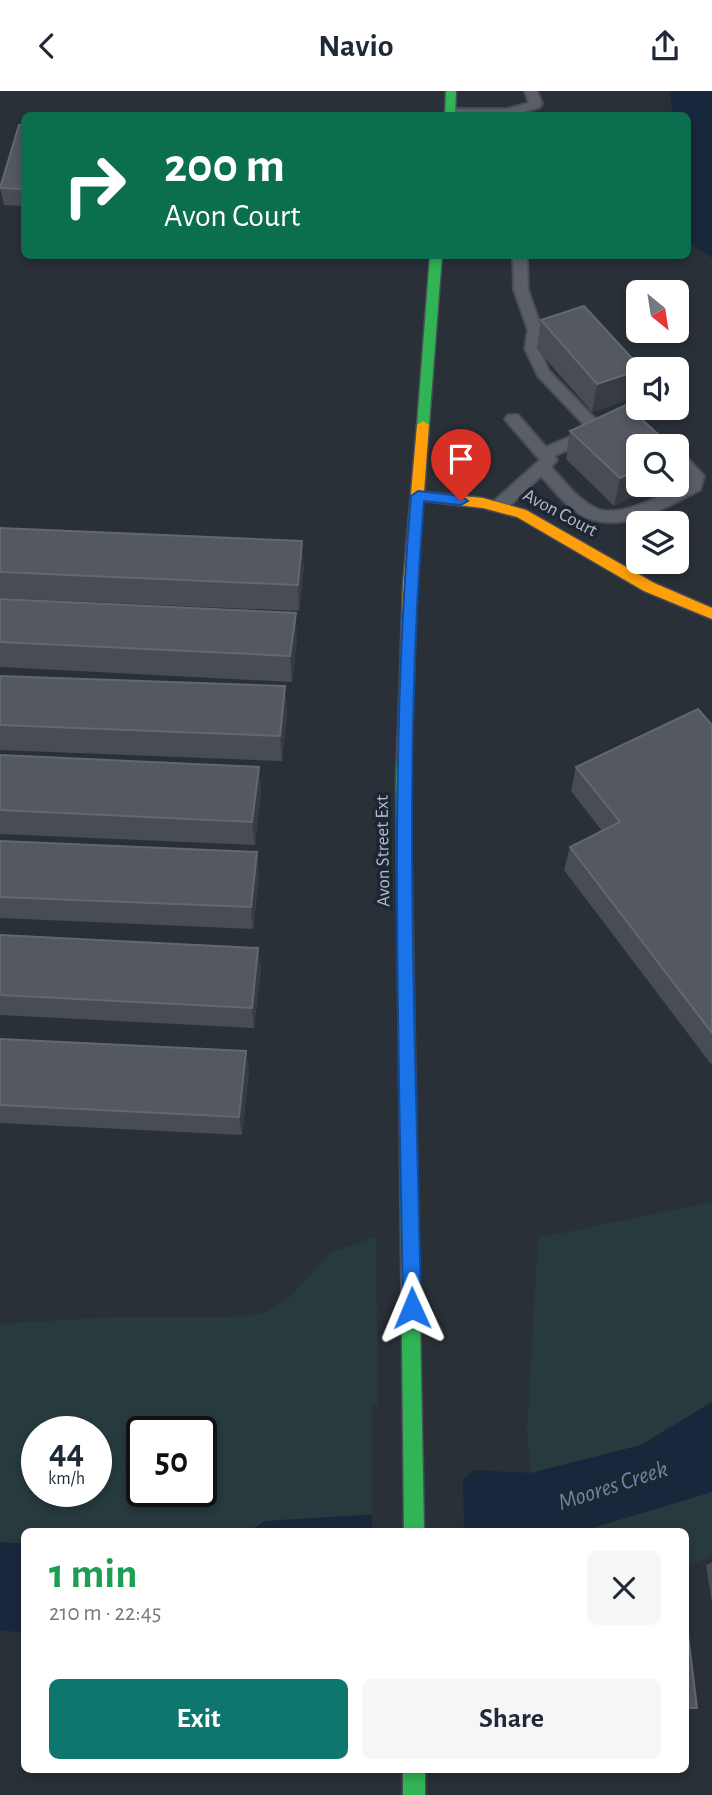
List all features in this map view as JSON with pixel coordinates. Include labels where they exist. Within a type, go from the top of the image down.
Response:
[{"type":"main road","points":[[450,112],[452,91]]},
{"type":"main road","name":"Avon Street Ext","points":[[414,1528],[403,782],[410,585],[436,259]]},
{"type":"main road","name":"Avon Court","points":[[418,496],[499,506],[538,521],[649,587],[712,614]]},
{"type":"main road","points":[[414,1773],[414,1795]]},
{"type":"lane","points":[[504,112],[530,108],[536,104],[531,91]]},
{"type":"lane","points":[[520,259],[521,290],[535,330],[531,349],[543,373],[598,430]]},
{"type":"lane","points":[[513,419],[543,461],[589,512],[617,517],[667,497]]},
{"type":"lane","points":[[499,506],[543,461],[598,430],[616,423]]},
{"type":"lane","points":[[689,469],[696,476],[694,486],[689,488]]},
{"type":"green space","points":[[712,1202],[712,1402],[641,1445],[531,1473],[527,1431],[538,1238]]},
{"type":"green space","points":[[376,1236],[378,1406],[372,1406],[372,1514],[265,1521],[254,1528],[21,1528],[21,1544],[0,1542],[0,1324],[113,1317],[229,1317],[264,1314],[290,1297],[330,1253]]},
{"type":"green space","points":[[712,1492],[712,1556],[689,1566],[689,1528],[592,1528]]},
{"type":"water","points":[[670,91],[712,91],[712,258],[691,244],[691,112],[673,112]]},
{"type":"water","name":"Moores Creek","points":[[712,1402],[712,1492],[592,1528],[254,1528],[265,1521],[420,1512],[475,1470],[531,1473],[641,1445]]},
{"type":"water","points":[[0,1542],[21,1544],[21,1632],[0,1631]]},
{"type":"pier","points":[[463,1475],[464,1528],[372,1528],[372,1511],[419,1508]]},
{"type":"building","points":[[19,125],[21,125],[21,189],[0,188]]},
{"type":"building","points":[[584,306],[631,357],[626,357],[626,374],[597,384],[541,320]]},
{"type":"building","points":[[626,405],[626,420],[642,420],[658,434],[626,434],[626,475],[620,478],[570,431]]},
{"type":"building","points":[[0,528],[302,541],[298,585],[0,572]]},
{"type":"building","points":[[0,599],[296,613],[290,656],[0,642]]},
{"type":"building","points":[[0,676],[285,686],[280,736],[0,725]]},
{"type":"building","points":[[698,709],[712,725],[712,1033],[570,847],[620,822],[576,767]]},
{"type":"building","points":[[0,755],[259,767],[252,822],[0,810]]},
{"type":"building","points":[[0,841],[257,852],[251,907],[0,897]]},
{"type":"building","points":[[0,935],[258,948],[252,1008],[0,995]]},
{"type":"building","points":[[0,1039],[246,1051],[239,1117],[0,1105]]},
{"type":"building","points":[[689,1642],[697,1708],[689,1708]]},
{"type":"traffic: fast","points":[[450,112],[451,91]]},
{"type":"traffic: fast","points":[[423,425],[436,259]]},
{"type":"traffic: fast","points":[[406,705],[403,782],[414,1528]]},
{"type":"traffic: fast","points":[[414,1773],[414,1795]]},
{"type":"traffic: slow","points":[[406,705],[410,585],[423,425]]},
{"type":"traffic: slow","points":[[418,496],[483,503],[521,513],[649,587],[712,614]]},
{"type":"route","points":[[412,1308],[403,782],[410,585],[418,496],[461,501]]}]
